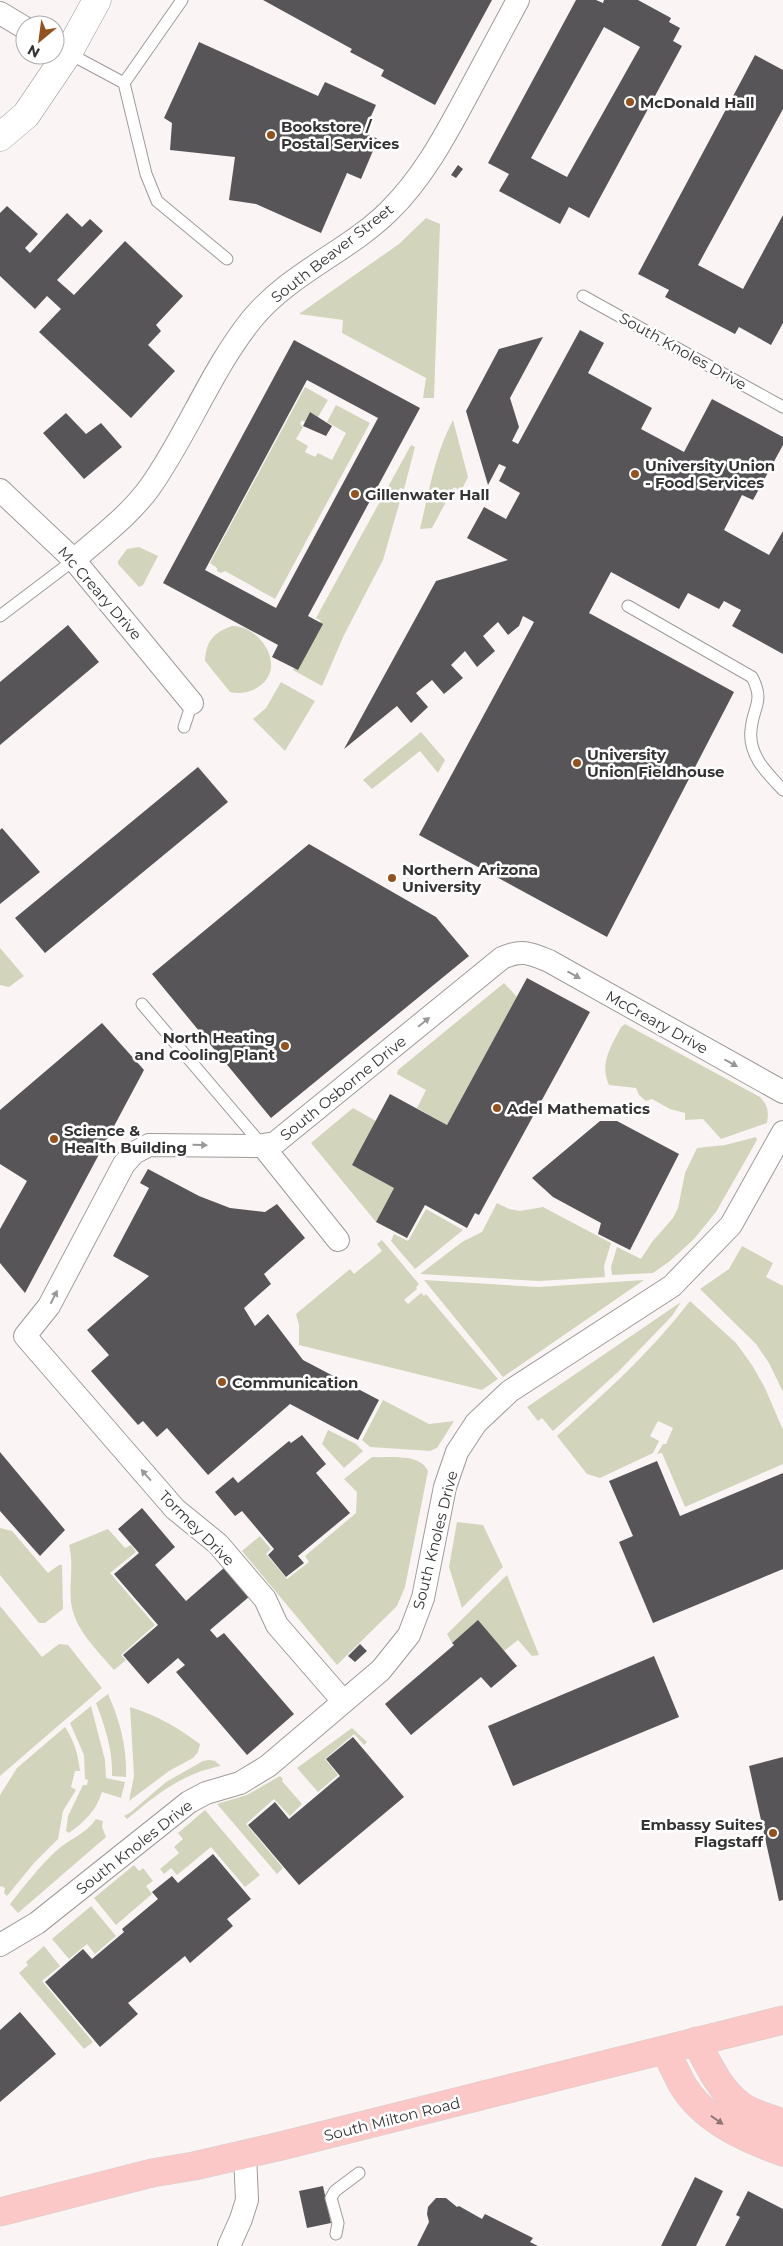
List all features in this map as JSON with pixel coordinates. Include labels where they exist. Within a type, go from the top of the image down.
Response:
[{"type":"main road","name":"South Milton Road","points":[[0,2212],[152,2173],[245,2154],[783,2020]]},
{"type":"main road","points":[[696,2041],[717,2080],[740,2105],[783,2123]]},
{"type":"main road","points":[[665,2050],[683,2086],[710,2114],[746,2138],[783,2152]]},
{"type":"street","points":[[65,45],[98,0]]},
{"type":"street","name":"South Beaver Street","points":[[74,560],[121,518],[149,489],[168,460],[219,368],[242,334],[264,307],[301,274],[369,228],[388,212],[410,188],[432,159],[518,0]]},
{"type":"street","points":[[0,13],[15,22]]},
{"type":"street","points":[[0,137],[26,115],[53,65]]},
{"type":"street","name":"Mc Creary Drive","points":[[0,490],[74,560],[153,653],[192,703]]},
{"type":"street","name":"South Osborne Drive","points":[[25,1336],[49,1306],[124,1164],[134,1153],[150,1145],[262,1145],[275,1143],[502,958],[513,953],[531,953]]},
{"type":"street","name":"McCreary Drive","points":[[531,953],[783,1092]]},
{"type":"street","name":"South Knoles Drive","points":[[0,1945],[37,1923],[189,1802],[206,1794],[240,1783],[268,1766],[381,1670],[409,1635],[423,1598],[445,1487],[457,1452],[476,1423],[510,1391],[672,1286],[731,1225],[783,1132]]},
{"type":"street","points":[[262,1145],[338,1240]]},
{"type":"street","name":"Tormey Drive","points":[[25,1336],[176,1509],[218,1544],[265,1598],[277,1625],[343,1701]]},
{"type":"street","points":[[229,2246],[242,2219],[247,2200],[245,2154]]},
{"type":"lane","points":[[124,83],[182,0]]},
{"type":"lane","points":[[65,51],[124,83],[146,174],[158,201],[227,259]]},
{"type":"lane","name":"South Knoles Drive","points":[[582,296],[783,407]]},
{"type":"lane","name":"South Beaver Street","points":[[0,616],[74,560]]},
{"type":"lane","points":[[628,606],[752,677],[757,687],[758,697],[751,729],[752,746],[763,769],[783,790]]},
{"type":"lane","points":[[184,727],[192,703]]},
{"type":"lane","points":[[142,1004],[262,1145]]},
{"type":"lane","points":[[336,2234],[338,2223],[331,2198],[334,2191],[359,2173]]},
{"type":"green space","points":[[426,218],[440,224],[434,398],[423,398],[426,378],[342,333],[343,320],[299,314],[399,244]]},
{"type":"green space","points":[[305,387],[328,400],[318,417],[310,412],[305,422],[302,420],[300,424],[303,427],[296,439],[308,446],[305,452],[315,457],[318,453],[332,460],[346,433],[327,422],[336,405],[370,423],[275,599],[225,571],[221,573],[217,571],[217,568],[210,563]]},
{"type":"green space","points":[[453,420],[468,477],[461,491],[454,487],[432,528],[420,529],[437,459]]},
{"type":"green space","points":[[411,445],[415,447],[404,489],[400,488],[398,492],[402,494],[383,560],[344,635],[322,686],[293,670],[321,621],[316,618]]},
{"type":"green space","points":[[139,547],[158,556],[143,585],[139,587],[118,564],[118,561],[127,549]]},
{"type":"green space","points":[[232,626],[252,632],[263,643],[270,656],[271,670],[264,683],[244,693],[230,692],[205,661],[207,648],[215,635]]},
{"type":"green space","points":[[281,682],[315,701],[285,751],[253,719],[266,708]]},
{"type":"green space","points":[[421,732],[445,760],[438,773],[420,751],[372,789],[363,780]]},
{"type":"green space","points":[[0,948],[24,976],[9,987],[0,985]]},
{"type":"green space","points":[[504,983],[517,997],[447,1125],[417,1108],[426,1090],[397,1074],[398,1070]]},
{"type":"green space","points":[[625,1024],[760,1097],[767,1109],[767,1123],[721,1139],[703,1119],[685,1120],[685,1113],[670,1109],[652,1099],[646,1101],[639,1095],[636,1088],[609,1085],[606,1077],[606,1062],[610,1048],[621,1027]]},
{"type":"green space","points":[[353,1108],[376,1121],[394,1188],[376,1222],[311,1143]]},
{"type":"green space","points":[[756,1137],[757,1140],[716,1212],[694,1239],[670,1261],[653,1273],[612,1275],[611,1267],[617,1247],[641,1259],[652,1242],[673,1218],[678,1208],[685,1173],[697,1148],[725,1145]]},
{"type":"green space","points":[[497,1203],[509,1209],[520,1211],[543,1207],[611,1243],[604,1266],[605,1277],[539,1281],[420,1274],[462,1242],[482,1232]]},
{"type":"green space","points":[[426,1209],[463,1230],[415,1269],[391,1241],[394,1234],[408,1241]]},
{"type":"green space","points":[[382,1240],[419,1284],[416,1287],[417,1289],[404,1300],[408,1304],[421,1293],[424,1296],[426,1294],[498,1379],[482,1390],[299,1345],[299,1325],[296,1314],[350,1269],[354,1274],[382,1251],[377,1244]]},
{"type":"green space","points":[[742,1246],[773,1263],[766,1277],[783,1286],[783,1392],[769,1363],[756,1344],[700,1289],[729,1269]]},
{"type":"green space","points":[[424,1280],[538,1287],[644,1280],[503,1377]]},
{"type":"green space","points":[[690,1301],[736,1343],[752,1365],[765,1388],[783,1430],[783,1464],[685,1507],[662,1453],[657,1454],[663,1444],[666,1444],[673,1428],[658,1421],[650,1436],[659,1441],[653,1453],[600,1478],[587,1474],[557,1436],[643,1355]]},
{"type":"green space","points":[[681,1302],[672,1316],[618,1372],[553,1431],[542,1418],[538,1421],[527,1407]]},
{"type":"green space","points":[[383,1400],[429,1424],[454,1421],[437,1448],[430,1451],[370,1447],[362,1440]]},
{"type":"green space","points":[[328,1430],[356,1444],[363,1451],[344,1468],[322,1444]]},
{"type":"green space","points":[[372,1457],[411,1459],[424,1465],[428,1471],[405,1587],[397,1606],[337,1665],[242,1551],[260,1536],[271,1549],[266,1554],[287,1579],[309,1562],[305,1556],[356,1513],[357,1492],[344,1479]]},
{"type":"green space","points":[[457,1522],[483,1525],[503,1567],[462,1608],[449,1567]]},
{"type":"green space","points":[[0,1528],[12,1531],[48,1573],[62,1565],[63,1609],[45,1623],[39,1623],[0,1575]]},
{"type":"green space","points":[[108,1529],[125,1548],[131,1545],[136,1552],[110,1573],[155,1625],[121,1655],[126,1660],[114,1670],[81,1630],[71,1602],[69,1545]]},
{"type":"green space","points":[[507,1575],[539,1655],[532,1656],[518,1640],[504,1651],[478,1621],[452,1643],[447,1634]]},
{"type":"green space","points":[[0,1606],[42,1657],[59,1644],[68,1645],[102,1688],[0,1776]]},
{"type":"green space","points":[[108,1694],[122,1734],[126,1777],[112,1776],[110,1748],[96,1703]]},
{"type":"green space","points":[[91,1706],[105,1760],[106,1778],[125,1782],[121,1798],[102,1792],[89,1815],[69,1833],[66,1831],[68,1816],[83,1785],[87,1785],[88,1780],[85,1779],[84,1755],[70,1723]]},
{"type":"green space","points":[[130,1707],[167,1723],[200,1744],[198,1752],[193,1758],[169,1771],[129,1801],[134,1776]]},
{"type":"green space","points":[[65,1727],[77,1753],[80,1771],[75,1771],[71,1787],[76,1790],[63,1811],[58,1839],[34,1863],[7,1896],[4,1893],[5,1888],[0,1887],[0,1795],[17,1768]]},
{"type":"green space","points":[[352,1728],[367,1742],[364,1745],[354,1734],[325,1759],[338,1775],[318,1792],[297,1768]]},
{"type":"green space","points":[[203,1761],[215,1761],[221,1766],[207,1769],[182,1780],[159,1794],[127,1819],[124,1816],[166,1782]]},
{"type":"green space","points":[[280,1776],[283,1779],[282,1781],[302,1804],[290,1816],[274,1799],[246,1824],[283,1868],[277,1874],[217,1804],[247,1795]]},
{"type":"green space","points":[[205,1810],[260,1875],[245,1887],[211,1847],[177,1875],[171,1868],[164,1874],[160,1869],[179,1853],[174,1847],[183,1839],[178,1833]]},
{"type":"green space","points":[[96,1819],[103,1821],[102,1827],[106,1837],[18,1913],[10,1904],[26,1883],[56,1851],[87,1829]]},
{"type":"green space","points":[[134,1865],[139,1871],[143,1868],[153,1881],[146,1886],[152,1894],[116,1925],[94,1898]]},
{"type":"green space","points":[[91,1906],[116,1936],[95,1954],[87,1944],[69,1959],[52,1939]]},
{"type":"green space","points":[[44,1946],[60,1966],[42,1981],[93,2042],[84,2049],[19,1973],[28,1965],[26,1962]]},
{"type":"building","points":[[263,0],[492,0],[435,105],[381,76],[384,70],[350,52],[352,49]]},
{"type":"building","name":"McDonald Hall","points":[[576,0],[596,0],[603,3],[604,0],[638,0],[671,18],[669,22],[680,28],[673,41],[682,46],[589,218],[569,207],[560,224],[499,191],[509,174],[488,163]],"holes":[[[604,27],[640,47],[567,177],[531,158]]]},
{"type":"building","name":"Bookstore / Postal Services","points":[[199,42],[318,96],[325,82],[376,105],[364,132],[378,139],[361,179],[347,173],[321,233],[256,204],[229,200],[235,157],[170,150],[172,123],[164,118]]},
{"type":"building","points":[[755,55],[783,70],[783,109],[698,265],[743,289],[783,215],[783,323],[771,345],[739,327],[735,334],[665,297],[669,290],[638,274]]},
{"type":"building","points":[[458,165],[463,169],[456,178],[451,175]]},
{"type":"building","points":[[7,206],[38,234],[25,248],[30,253],[67,213],[82,227],[90,219],[103,231],[57,280],[74,295],[125,241],[183,296],[156,325],[161,331],[148,345],[175,371],[131,418],[39,332],[61,309],[47,296],[35,309],[0,276],[0,213]]},
{"type":"building","points":[[580,330],[604,343],[588,373],[652,408],[641,429],[684,452],[712,399],[783,437],[783,445],[753,500],[742,495],[724,530],[769,555],[783,531],[783,654],[732,626],[741,610],[724,601],[719,609],[688,593],[679,609],[611,572],[589,613],[734,692],[607,937],[419,835],[534,622],[523,616],[519,626],[508,635],[498,622],[483,636],[495,651],[477,667],[465,651],[451,665],[463,678],[444,694],[432,680],[416,693],[428,707],[411,723],[397,706],[344,749],[436,581],[508,560],[467,538],[484,507],[506,519],[520,493],[499,481],[506,467],[499,464],[488,485],[466,411],[499,349],[543,337],[510,398],[519,427],[512,441],[518,444]]},
{"type":"building","name":"Gillenwater Hall","points":[[294,340],[420,408],[308,616],[323,624],[298,670],[272,657],[278,645],[163,583]],"holes":[[[307,380],[378,418],[276,608],[205,570]]]},
{"type":"building","points":[[310,412],[332,426],[326,436],[303,426]]},
{"type":"building","points":[[66,413],[86,434],[101,423],[122,447],[84,479],[43,433]]},
{"type":"building","points":[[68,625],[99,662],[0,745],[0,682]]},
{"type":"building","points":[[198,767],[228,802],[45,953],[15,918]]},
{"type":"building","points":[[2,828],[40,872],[0,904],[0,830]]},
{"type":"building","name":"North Heating and Cooling Plant","points":[[309,844],[436,917],[469,956],[271,1118],[152,974]]},
{"type":"building","name":"Adel Mathematics","points":[[527,978],[590,1012],[479,1215],[475,1213],[467,1228],[425,1205],[407,1238],[376,1222],[394,1188],[352,1165],[390,1094],[447,1125]]},
{"type":"building","name":"Science & Health Building","points":[[102,1023],[144,1070],[25,1293],[0,1263],[0,1229],[27,1181],[0,1164],[0,1110]]},
{"type":"building","points":[[600,1121],[617,1121],[679,1154],[630,1250],[598,1234],[601,1223],[553,1197],[532,1178]]},
{"type":"building","name":"Communication","points":[[148,1169],[199,1196],[230,1208],[265,1212],[277,1204],[305,1238],[264,1274],[271,1284],[244,1308],[255,1326],[268,1314],[303,1360],[379,1400],[358,1440],[290,1404],[208,1475],[167,1428],[157,1437],[143,1421],[138,1425],[91,1371],[109,1355],[87,1330],[149,1276],[113,1256],[149,1188],[140,1183]]},
{"type":"building","points":[[302,1435],[326,1464],[316,1473],[350,1513],[298,1556],[304,1563],[286,1577],[268,1555],[274,1549],[242,1511],[235,1516],[215,1492],[233,1477],[238,1483],[289,1441],[291,1443]]},
{"type":"building","points":[[0,1452],[65,1530],[40,1556],[0,1511]]},
{"type":"building","points":[[657,1461],[680,1516],[783,1473],[783,1569],[653,1623],[619,1542],[633,1536],[609,1481]]},
{"type":"building","points":[[142,1508],[175,1547],[155,1565],[186,1601],[225,1567],[250,1596],[210,1630],[217,1638],[224,1633],[294,1714],[247,1755],[176,1672],[185,1665],[178,1658],[148,1684],[123,1655],[158,1625],[114,1574],[139,1553],[118,1529]]},
{"type":"building","points":[[478,1620],[517,1666],[491,1688],[481,1677],[411,1735],[385,1704],[454,1645],[452,1643]]},
{"type":"building","points":[[360,1644],[367,1651],[355,1662],[348,1656]]},
{"type":"building","points":[[654,1656],[679,1717],[513,1786],[488,1726]]},
{"type":"building","points":[[353,1737],[404,1797],[299,1885],[248,1825],[275,1802],[289,1819],[340,1776],[326,1759]]},
{"type":"building","name":"Embassy Suites Flagstaff","points":[[783,1757],[783,1900],[779,1901],[749,1766]]},
{"type":"building","points":[[213,1854],[251,1899],[227,1919],[233,1926],[190,1963],[185,1956],[128,2003],[138,2014],[100,2047],[45,1982],[83,1949],[92,1959],[124,1932],[122,1929],[158,1899],[152,1892],[172,1876],[178,1883]]},
{"type":"building","points":[[20,2012],[56,2054],[0,2102],[0,2030]]},
{"type":"building","points":[[695,2177],[723,2191],[696,2246],[661,2246]]},
{"type":"building","points":[[323,2186],[331,2223],[307,2228],[299,2191]]},
{"type":"building","points":[[748,2191],[783,2209],[783,2246],[725,2246],[740,2217],[736,2215]]},
{"type":"building","points":[[436,2198],[446,2198],[457,2207],[459,2206],[482,2219],[485,2214],[533,2238],[530,2242],[538,2246],[417,2246],[429,2222],[428,2207]]},
{"type":"place","name":"McDonald Hall","points":[[630,102]]},
{"type":"place","name":"Bookstore / Postal Services","points":[[271,135]]},
{"type":"place","name":"University Union - Food Services","points":[[635,474]]},
{"type":"place","name":"Gillenwater Hall","points":[[355,494]]},
{"type":"place","name":"University Union Fieldhouse","points":[[577,763]]},
{"type":"place","name":"Northern Arizona University","points":[[392,878]]},
{"type":"place","name":"North Heating and Cooling Plant","points":[[285,1046]]},
{"type":"place","name":"Adel Mathematics","points":[[497,1108]]},
{"type":"place","name":"Science & Health Building","points":[[54,1139]]},
{"type":"place","name":"Communication","points":[[222,1382]]},
{"type":"place","name":"Embassy Suites Flagstaff","points":[[773,1833]]}]
